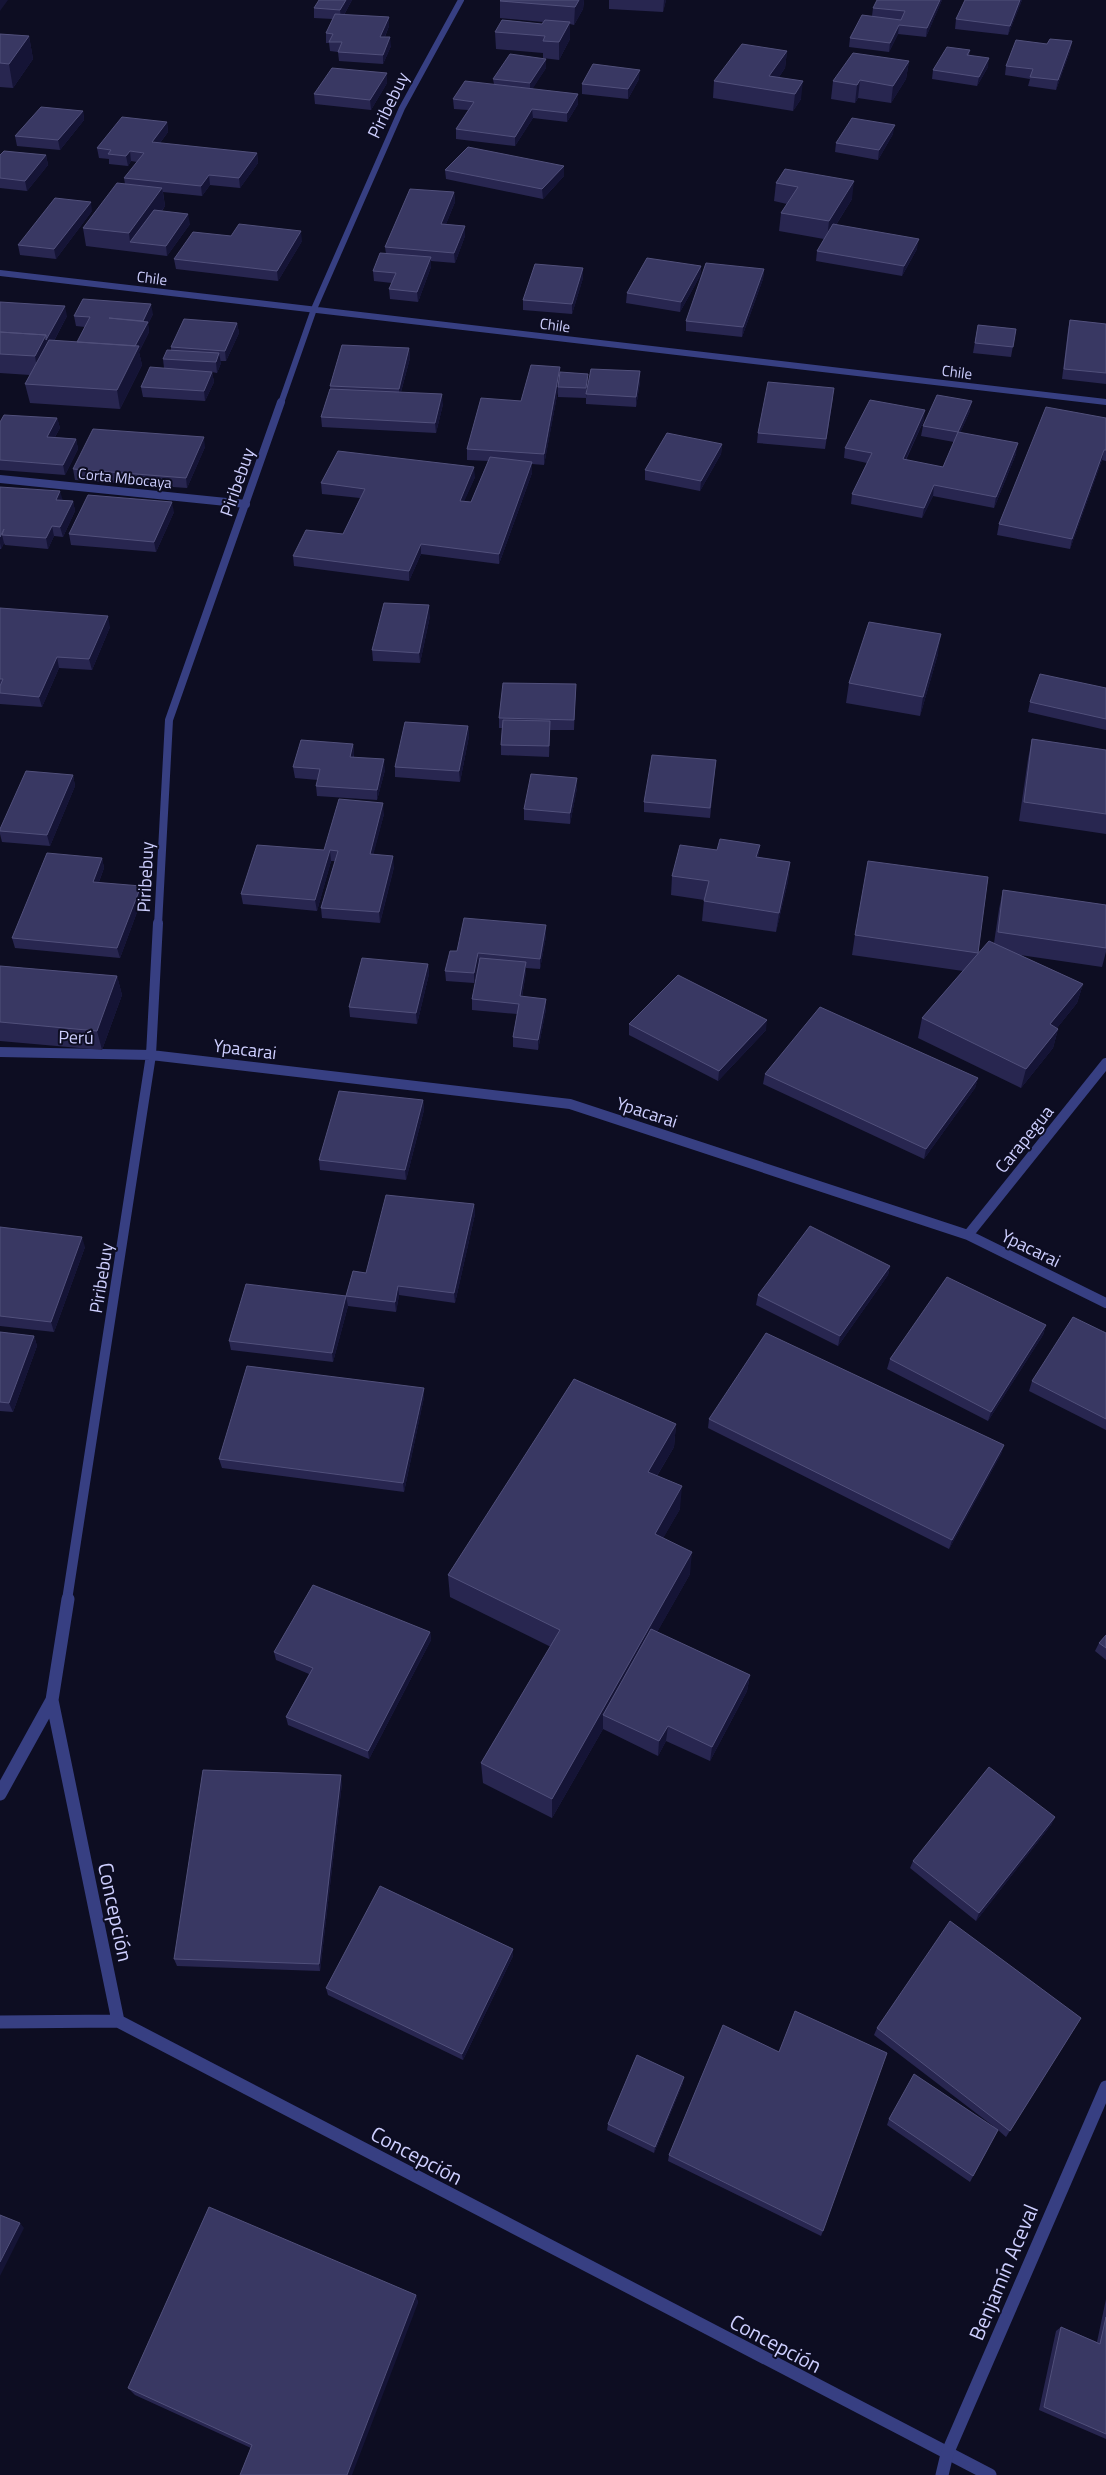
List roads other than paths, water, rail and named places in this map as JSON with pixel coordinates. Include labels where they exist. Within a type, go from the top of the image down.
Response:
[{"type":"street","name":"Piribebuy","points":[[0,1794],[52,1700],[151,1055],[169,720],[314,309],[402,108],[461,0]]},
{"type":"street","name":"Chile","points":[[0,273],[1106,402]]},
{"type":"street","name":"Corta Mbocaya","points":[[0,479],[246,504]]},
{"type":"street","name":"Perú","points":[[0,1052],[151,1055]]},
{"type":"street","name":"Ypacarai","points":[[151,1055],[570,1104],[968,1235],[1106,1303]]},
{"type":"street","name":"Carapegua","points":[[968,1235],[1106,1063]]},
{"type":"street","name":"Concepción","points":[[52,1700],[118,2021],[990,2475]]},
{"type":"street","points":[[0,2022],[118,2021]]},
{"type":"street","name":"Benjamín Aceval","points":[[942,2475],[947,2454],[1106,2087]]}]
